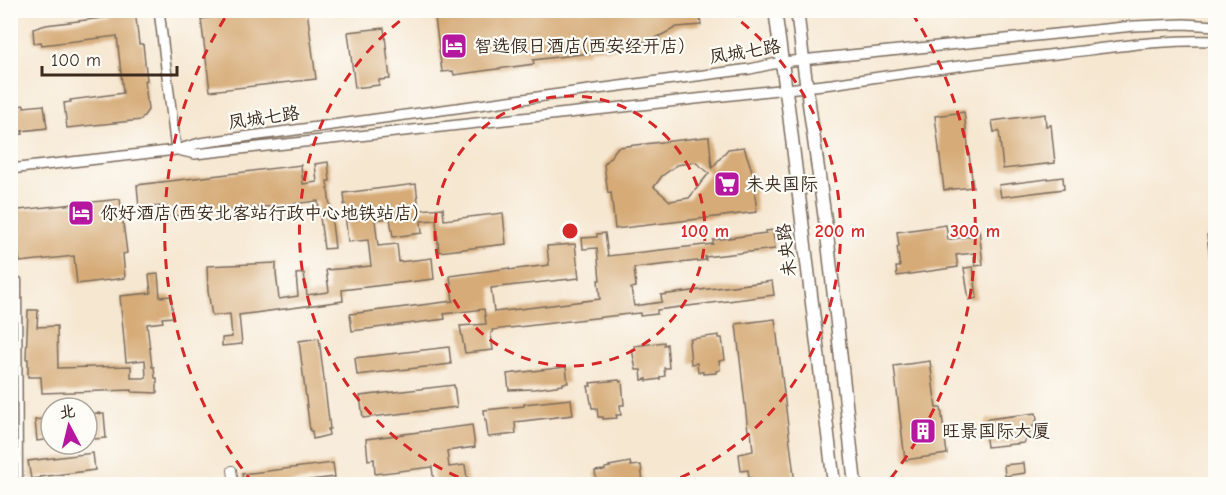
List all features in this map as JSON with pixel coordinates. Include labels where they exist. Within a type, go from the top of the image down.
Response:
[{"type":"main road","name":"未央路","points":[[775,10],[834,484]]},
{"type":"main road","points":[[797,10],[827,234],[855,484]]},
{"type":"street","points":[[159,10],[176,150]]},
{"type":"street","name":"凤城七路","points":[[10,168],[176,150],[200,143],[750,69],[782,62],[1134,26],[1184,24],[1215,26]]},
{"type":"street","name":"凤城七路","points":[[176,150],[195,154],[832,84],[932,69],[1138,44],[1215,40]]},
{"type":"street","points":[[232,470],[234,484]]},
{"type":"lane","points":[[19,280],[21,484]]},
{"type":"building","points":[[115,10],[135,10],[139,44],[143,44],[148,110],[141,120],[67,128],[64,103],[71,102],[70,100],[123,93],[117,36],[42,45],[41,42],[34,43],[33,29],[46,25],[110,17],[115,14]]},
{"type":"building","points":[[270,10],[307,10],[316,79],[210,91],[201,19]]},
{"type":"building","points":[[468,10],[699,10],[701,25],[677,27],[652,40],[631,46],[589,50],[590,53],[533,60],[534,64],[454,75],[453,71],[442,72],[435,18],[468,14]]},
{"type":"building","points":[[384,28],[390,79],[379,80],[379,85],[355,88],[348,32]]},
{"type":"building","points":[[24,105],[24,107],[44,105],[47,128],[22,131],[23,134],[10,136],[10,107]]},
{"type":"building","points":[[964,112],[973,187],[944,190],[935,116]]},
{"type":"building","points":[[1045,114],[1046,126],[1051,125],[1055,163],[1003,169],[999,131],[994,132],[992,121]]},
{"type":"building","name":"未央国际","points":[[709,137],[712,168],[728,149],[744,147],[752,171],[757,212],[615,229],[611,192],[608,193],[604,165],[618,147]],"holes":[[[695,162],[709,173],[689,198],[670,201],[654,187],[662,176],[677,165]]]},
{"type":"building","points":[[328,162],[330,181],[327,181],[335,248],[324,249],[318,201],[161,217],[160,206],[139,208],[137,185],[301,165],[303,184],[317,182],[315,164]]},
{"type":"building","points":[[1063,177],[1064,189],[1001,197],[999,185]]},
{"type":"building","points":[[416,184],[419,210],[443,208],[444,220],[503,213],[506,244],[439,252],[436,220],[421,221],[422,233],[393,237],[390,218],[375,220],[378,246],[397,244],[399,262],[432,258],[434,279],[342,290],[343,301],[239,315],[242,344],[222,346],[222,338],[232,337],[230,314],[212,316],[207,266],[276,263],[279,299],[298,296],[296,274],[304,273],[307,295],[328,292],[326,270],[371,266],[368,240],[348,242],[344,193]]},
{"type":"building","points":[[120,199],[127,253],[123,254],[125,278],[77,284],[74,256],[20,262],[15,235],[10,235],[10,211]]},
{"type":"building","points":[[946,225],[948,240],[972,236],[971,230],[979,229],[983,265],[975,266],[974,253],[956,255],[958,267],[897,276],[896,267],[900,267],[897,232]]},
{"type":"building","points":[[773,230],[775,249],[634,268],[636,287],[631,288],[634,306],[662,302],[661,295],[772,281],[774,295],[657,310],[657,314],[640,316],[640,313],[629,314],[492,330],[493,350],[465,353],[460,326],[486,324],[484,309],[444,314],[445,319],[352,331],[350,314],[453,301],[450,276],[549,265],[547,246],[575,244],[579,278],[491,288],[494,312],[600,299],[597,248],[583,249],[582,238],[597,237],[597,234],[605,233],[608,256],[713,244],[713,240],[766,233],[766,231]]},
{"type":"building","points":[[1215,234],[1215,267],[1211,268],[1207,235]]},
{"type":"building","points":[[973,267],[977,298],[969,300],[964,268]]},
{"type":"building","points":[[158,274],[160,297],[171,296],[173,317],[162,318],[163,322],[147,324],[152,367],[154,367],[155,378],[157,378],[157,393],[132,392],[132,390],[42,393],[41,377],[28,377],[28,359],[26,359],[28,310],[38,310],[37,327],[57,326],[58,368],[131,366],[131,378],[146,378],[145,360],[126,362],[120,296],[151,293],[149,275]]},
{"type":"building","points":[[775,319],[795,484],[752,484],[748,470],[741,471],[739,454],[753,451],[751,431],[748,431],[736,324]]},
{"type":"building","points":[[719,335],[719,338],[722,338],[725,360],[719,361],[720,370],[716,373],[698,372],[697,363],[691,364],[690,339]]},
{"type":"building","points":[[319,338],[330,429],[328,429],[329,435],[313,439],[312,431],[310,431],[299,341]]},
{"type":"building","points":[[664,342],[664,345],[667,344],[669,368],[664,368],[665,376],[660,379],[642,380],[641,370],[636,370],[632,349],[635,348],[634,346]]},
{"type":"building","points":[[449,347],[451,364],[357,375],[355,358]]},
{"type":"building","name":"旺景国际大厦","points":[[930,361],[936,408],[941,408],[947,454],[905,460],[894,366]]},
{"type":"building","points":[[566,367],[568,383],[534,389],[509,390],[507,374]]},
{"type":"building","points":[[622,381],[624,405],[620,405],[621,415],[616,415],[617,418],[598,417],[597,408],[592,408],[588,386],[591,386],[590,383]]},
{"type":"building","points":[[454,385],[457,407],[363,418],[360,396]]},
{"type":"building","points":[[571,399],[573,415],[515,422],[516,434],[488,437],[484,410]]},
{"type":"building","points":[[99,413],[104,414],[106,438],[99,439]]},
{"type":"building","points":[[1036,413],[1037,419],[1024,443],[987,447],[984,423],[988,419]]},
{"type":"building","points":[[35,420],[39,420],[39,441],[37,441]]},
{"type":"building","points":[[472,425],[475,447],[447,451],[449,467],[465,465],[468,484],[434,484],[432,467],[375,474],[374,459],[368,460],[366,439]]},
{"type":"building","points":[[69,456],[93,456],[95,470],[31,479],[28,461]]},
{"type":"building","points":[[630,462],[631,466],[641,465],[643,483],[597,484],[595,471]]},
{"type":"building","points":[[333,463],[335,477],[276,484],[244,484],[242,474]]},
{"type":"building","points":[[1024,463],[1025,473],[1005,476],[1004,465]]},
{"type":"place","name":"智选假日酒店(西安经开店)","points":[[454,46]]},
{"type":"place","name":"未央国际","points":[[727,184]]},
{"type":"place","name":"你好酒店(西安北客站行政中心地铁站店)","points":[[81,213]]},
{"type":"place","name":"旺景国际大厦","points":[[923,431]]}]
